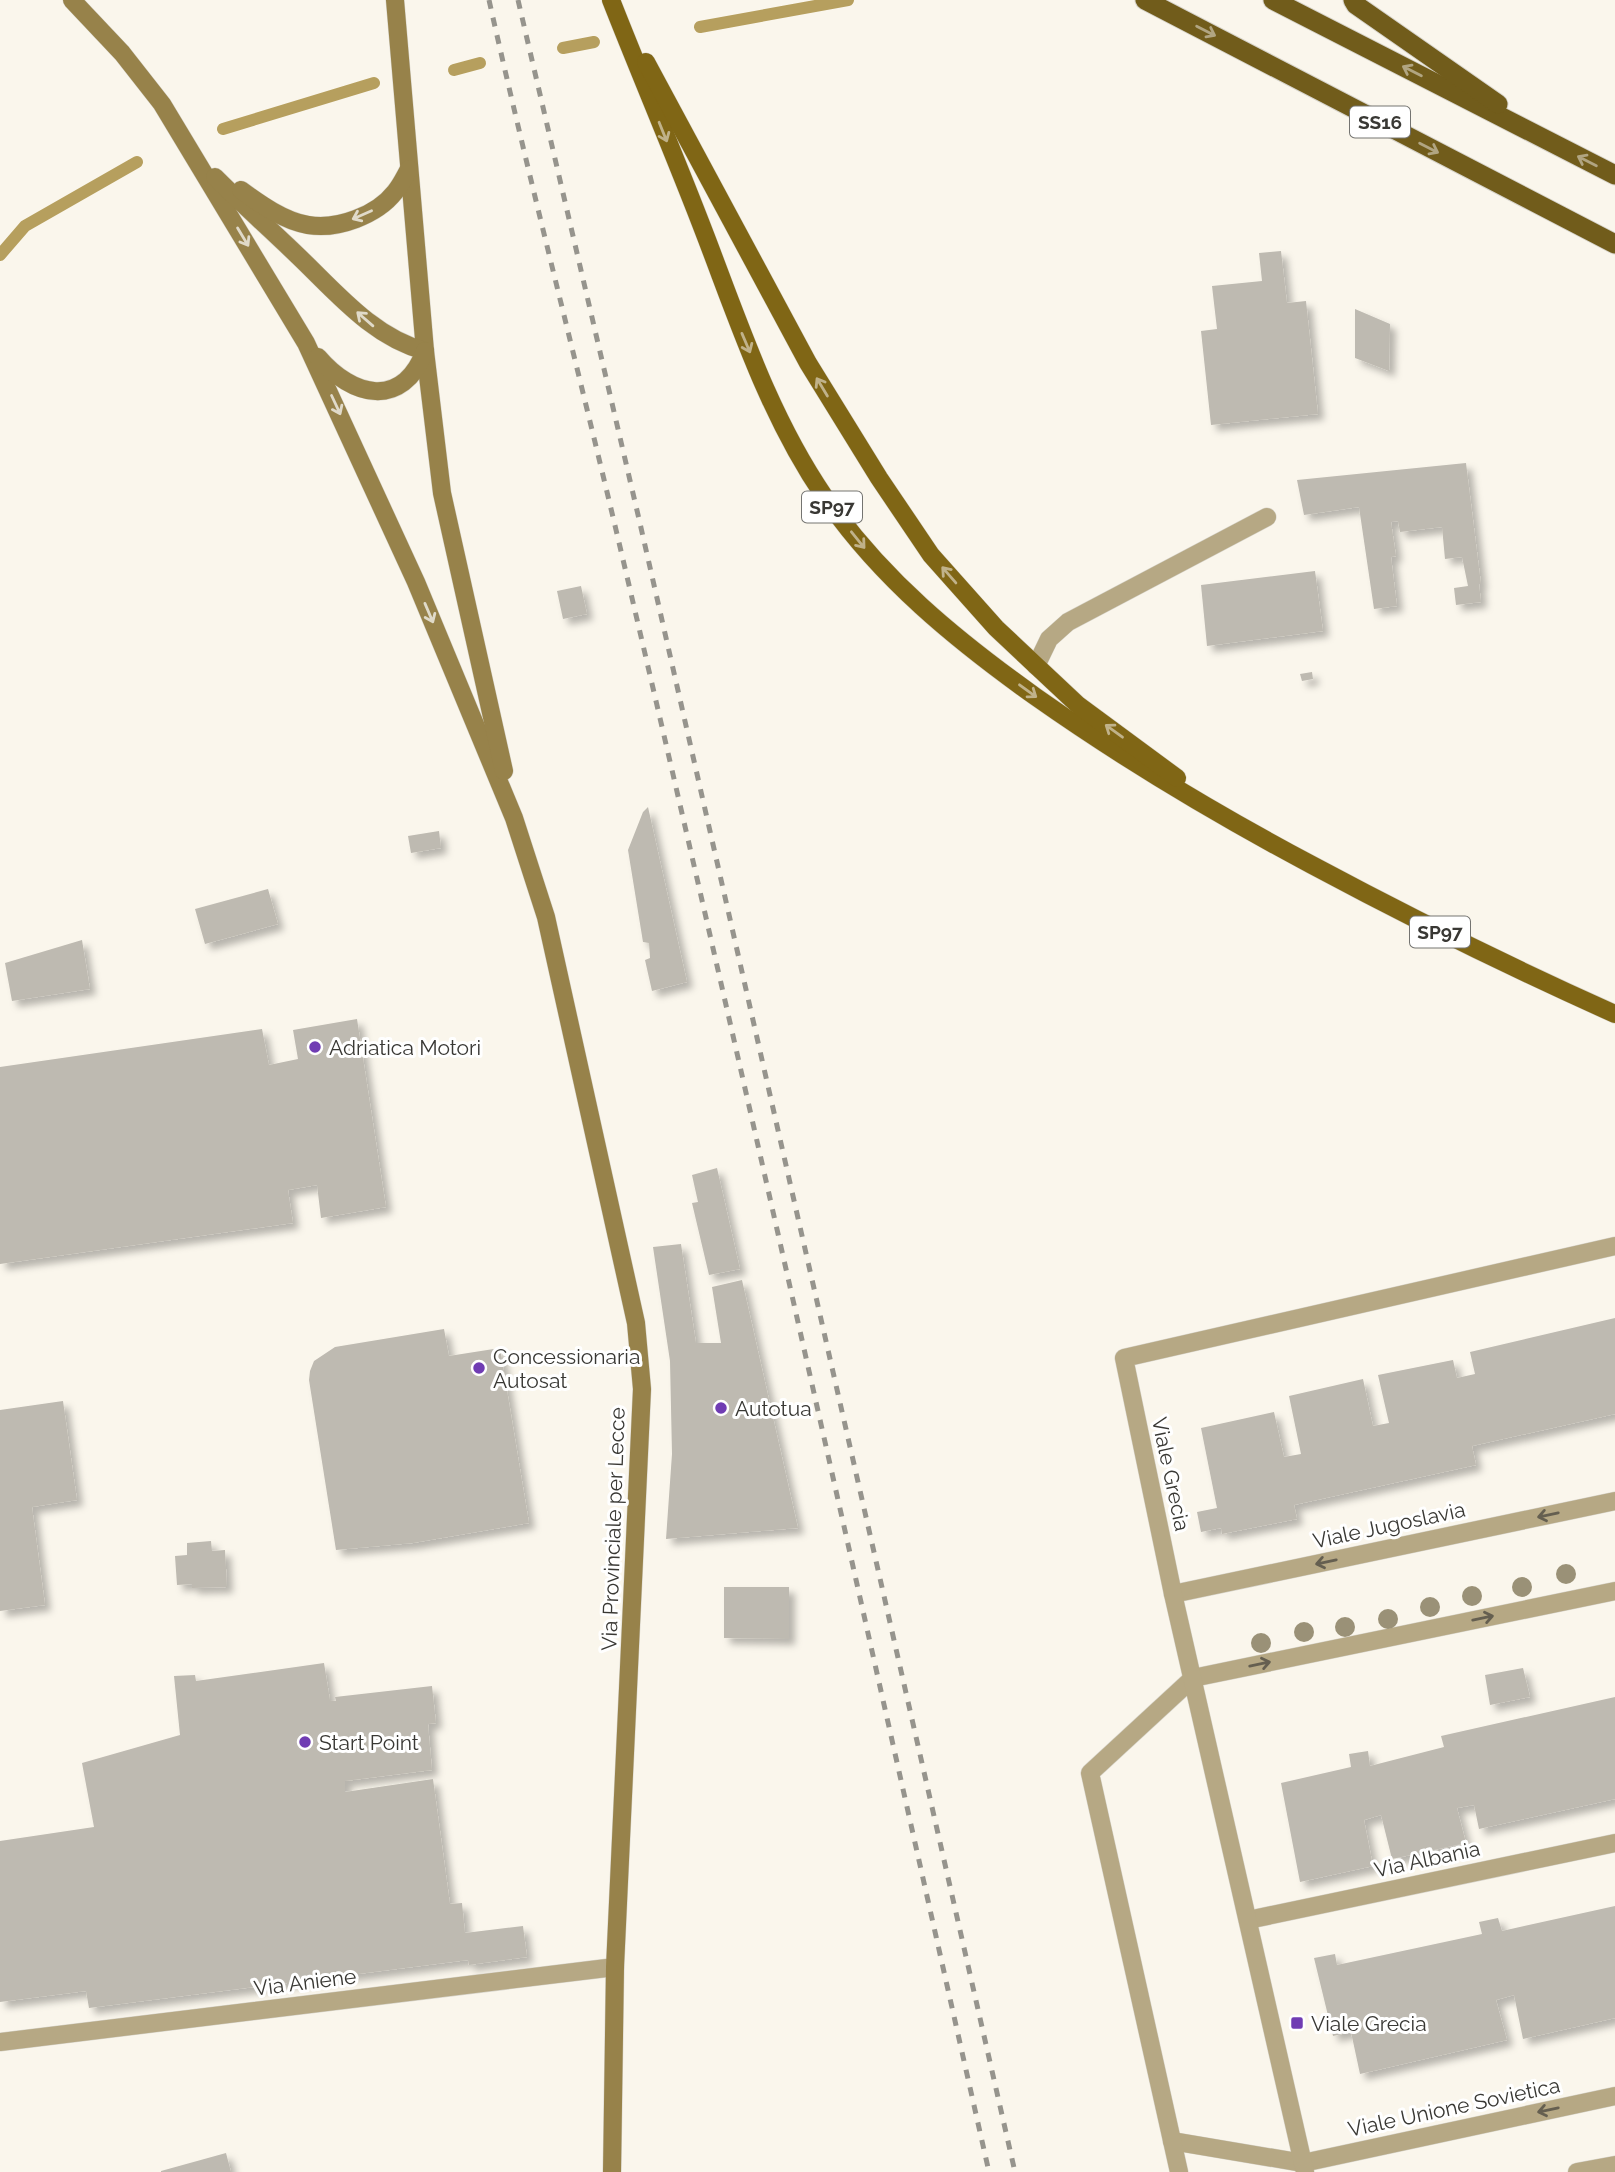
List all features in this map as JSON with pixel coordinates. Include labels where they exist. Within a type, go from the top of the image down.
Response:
[{"type":"highway","name":"SS16","points":[[1145,0],[1615,244]]},
{"type":"highway","points":[[1273,0],[1615,175]]},
{"type":"highway","points":[[1353,0],[1356,5],[1559,147]]},
{"type":"main road","points":[[72,0],[122,53],[154,94],[195,157],[306,344],[416,582],[514,818]]},
{"type":"main road","points":[[395,0],[425,351],[442,493],[514,818]]},
{"type":"main road","name":"SP97","points":[[612,0],[767,290],[845,425],[931,555],[996,628],[1077,705],[1269,842]]},
{"type":"main road","name":"SP97","points":[[612,0],[706,235],[742,334],[785,432],[824,496],[862,545],[900,587],[959,640],[1027,690],[1107,747],[1177,790],[1429,927],[1615,1014]]},
{"type":"main road","points":[[195,157],[258,202],[308,225],[335,225],[366,215],[394,193],[409,169]]},
{"type":"main road","points":[[195,157],[351,307],[383,334],[425,351]]},
{"type":"main road","points":[[306,344],[328,369],[344,382],[364,390],[381,392],[411,376],[425,351]]},
{"type":"main road","name":"Via Provinciale per Lecce","points":[[514,818],[546,917],[572,1030],[636,1324],[642,1389],[615,1967],[612,2172]]},
{"type":"street","points":[[1036,666],[1049,639],[1068,622],[1267,517]]},
{"type":"street","name":"Viale Grecia","points":[[1304,2167],[1173,1594],[1124,1358],[1615,1246]]},
{"type":"street","name":"Viale Jugoslavia","points":[[1173,1594],[1615,1500]]},
{"type":"street","points":[[1179,2172],[1090,1773],[1193,1678],[1615,1591]]},
{"type":"street","name":"Via Albania","points":[[1248,1920],[1615,1843]]},
{"type":"street","name":"Via Aniene","points":[[0,2042],[615,1967]]},
{"type":"street","name":"Viale Unione Sovietica","points":[[1304,2167],[1615,2096]]},
{"type":"street","points":[[1172,2141],[1304,2167]]},
{"type":"street","points":[[1577,2172],[1615,2165]]},
{"type":"building","points":[[1281,251],[1287,303],[1306,301],[1318,414],[1211,425],[1201,331],[1217,329],[1212,286],[1262,281],[1259,253]]},
{"type":"building","points":[[1355,309],[1390,324],[1389,371],[1355,358]]},
{"type":"building","points":[[1466,463],[1481,602],[1456,605],[1454,588],[1468,586],[1462,557],[1445,559],[1442,527],[1400,532],[1398,521],[1391,522],[1396,556],[1391,557],[1397,606],[1374,609],[1359,507],[1304,515],[1297,480]]},
{"type":"building","points":[[1315,571],[1323,631],[1207,646],[1201,585]]},
{"type":"building","points":[[581,586],[587,614],[563,619],[557,591]]},
{"type":"building","points":[[1312,672],[1313,679],[1302,681],[1300,674]]},
{"type":"building","points":[[648,807],[687,982],[652,991],[645,960],[650,958],[649,943],[643,942],[628,850],[643,812]]},
{"type":"building","points":[[439,831],[441,848],[411,853],[408,836]]},
{"type":"building","points":[[268,889],[278,924],[205,944],[195,909]]},
{"type":"building","points":[[82,940],[90,989],[12,1001],[5,963]]},
{"type":"building","points":[[357,1019],[386,1207],[321,1218],[317,1185],[288,1190],[293,1223],[0,1264],[0,1067],[262,1029],[269,1065],[298,1059],[293,1030]]},
{"type":"building","points":[[717,1168],[740,1269],[709,1275],[692,1203],[698,1202],[692,1175]]},
{"type":"building","name":"Autotua","points":[[681,1244],[696,1343],[721,1343],[712,1287],[742,1280],[798,1528],[666,1539],[672,1454],[670,1361],[653,1247]]},
{"type":"building","points":[[1615,1318],[1615,1414],[1472,1446],[1476,1465],[1294,1505],[1297,1519],[1222,1534],[1221,1528],[1201,1532],[1197,1512],[1217,1508],[1201,1428],[1274,1412],[1284,1457],[1301,1454],[1289,1396],[1363,1379],[1373,1426],[1389,1423],[1378,1375],[1453,1360],[1457,1378],[1475,1374],[1470,1352]]},
{"type":"building","points":[[444,1329],[449,1356],[500,1348],[529,1523],[413,1543],[336,1550],[309,1380],[314,1361],[335,1347]]},
{"type":"building","points":[[63,1401],[77,1500],[32,1507],[45,1605],[0,1611],[0,1410]]},
{"type":"building","points":[[211,1541],[212,1551],[225,1550],[227,1587],[192,1588],[192,1584],[177,1585],[175,1556],[187,1555],[187,1543]]},
{"type":"building","points":[[724,1587],[789,1587],[789,1639],[724,1638]]},
{"type":"building","points":[[324,1663],[330,1700],[336,1701],[335,1697],[432,1686],[436,1723],[428,1724],[432,1770],[345,1781],[345,1792],[433,1779],[450,1904],[462,1903],[465,1933],[523,1926],[527,1957],[469,1965],[468,1960],[89,2008],[86,1991],[0,2002],[0,1841],[94,1827],[82,1763],[180,1735],[174,1676],[195,1675],[196,1681]]},
{"type":"building","points":[[1523,1668],[1530,1697],[1490,1705],[1485,1675]]},
{"type":"building","points":[[1615,1697],[1615,1799],[1479,1829],[1474,1805],[1457,1808],[1466,1843],[1392,1859],[1381,1815],[1364,1820],[1373,1866],[1300,1882],[1281,1783],[1351,1767],[1349,1754],[1368,1751],[1370,1766],[1444,1747],[1441,1736]]},
{"type":"building","points":[[1615,1906],[1615,2018],[1523,2039],[1514,1995],[1496,2000],[1507,2040],[1360,2074],[1351,2032],[1333,2036],[1314,1958],[1335,1954],[1337,1965],[1482,1934],[1479,1922],[1498,1918],[1502,1931]]},
{"type":"building","points":[[226,2153],[231,2172],[161,2172],[161,2171]]},
{"type":"waterway","points":[[700,27],[848,0]]},
{"type":"waterway","points":[[563,48],[594,42]]},
{"type":"waterway","points":[[454,70],[480,63]]},
{"type":"waterway","points":[[223,129],[374,83]]},
{"type":"waterway","points":[[0,255],[25,226],[137,162]]},
{"type":"railway","points":[[489,0],[712,943],[989,2172]]},
{"type":"railway","points":[[518,0],[639,519],[1015,2172]]},
{"type":"place","name":"Adriatica Motori","points":[[315,1047]]},
{"type":"place","name":"Concessionaria Autosat","points":[[479,1368]]},
{"type":"place","name":"Autotua","points":[[721,1408]]},
{"type":"place","name":"Start Point","points":[[305,1742]]},
{"type":"place","name":"Viale Grecia","points":[[1297,2023]]}]
